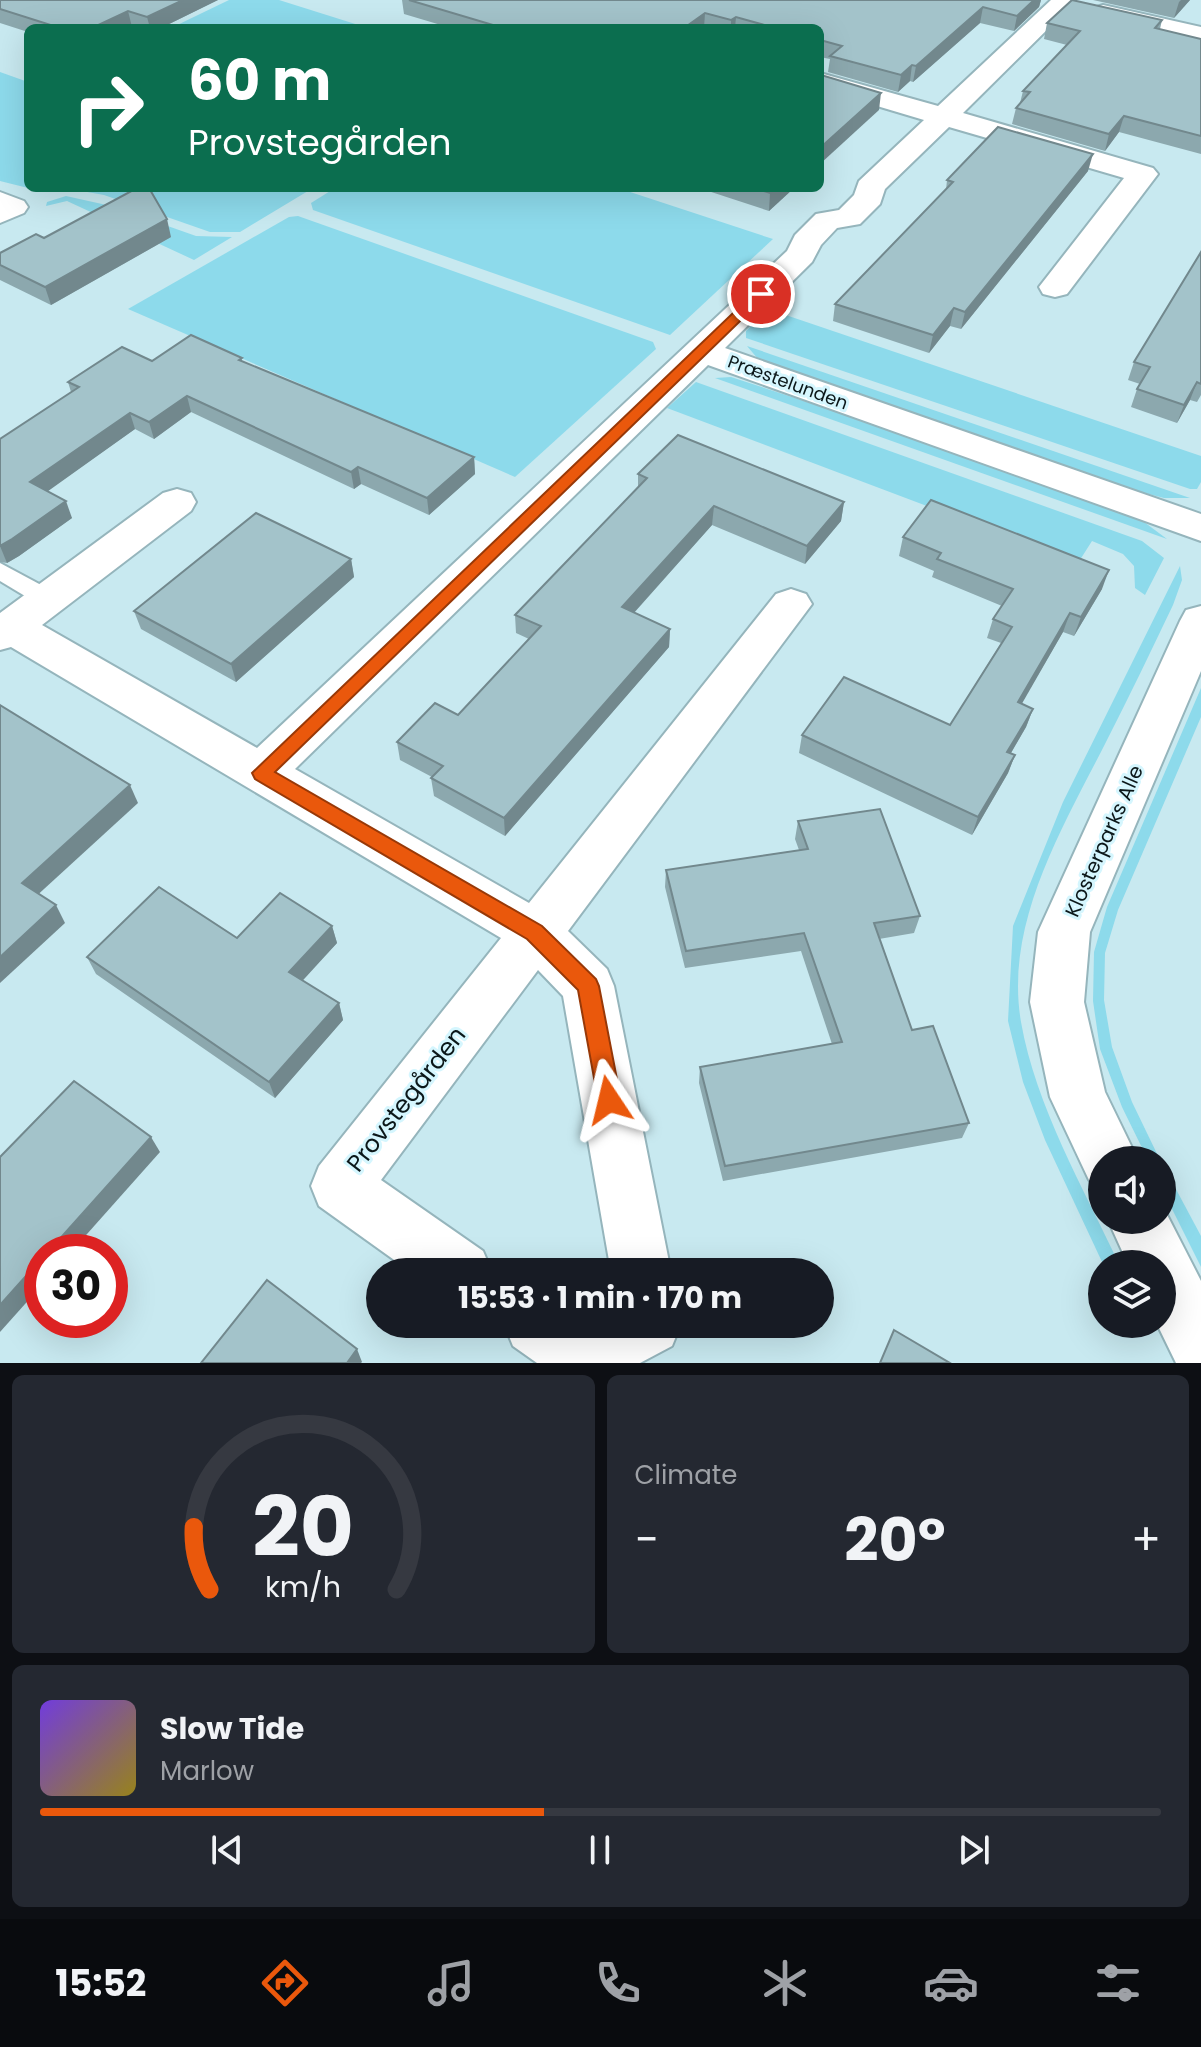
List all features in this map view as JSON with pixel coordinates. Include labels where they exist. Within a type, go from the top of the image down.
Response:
[{"type":"street","name":"Præstelunden","points":[[1201,35],[1053,2],[947,116],[870,187],[869,198],[849,217],[827,221],[806,242],[801,255],[702,351],[1201,528]]},
{"type":"street","points":[[824,82],[1143,174],[1055,287]]},
{"type":"street","points":[[0,201],[13,207],[0,214]]},
{"type":"street","points":[[261,773],[702,351]]},
{"type":"street","points":[[177,502],[6,631],[261,773],[535,932],[588,986],[638,1258]]},
{"type":"street","name":"Provstegården","points":[[442,1258],[340,1186],[791,604]]},
{"type":"street","name":"Klosterparks Alle","points":[[1102,1146],[1078,1097],[1057,1002],[1064,932],[1201,621]]},
{"type":"street","points":[[1176,1296],[1201,1347]]},
{"type":"street","points":[[555,1338],[584,1358],[623,1338]]},
{"type":"lane","points":[[0,571],[48,599]]},
{"type":"shaded area","points":[[229,0],[279,0],[355,24],[179,24]]},
{"type":"shaded area","points":[[0,72],[24,81],[24,187],[0,181]]},
{"type":"shaded area","points":[[87,192],[306,192],[240,232],[210,232]]},
{"type":"shaded area","points":[[329,192],[630,192],[773,239],[670,335],[313,210],[311,203]]},
{"type":"shaded area","points":[[66,196],[111,206],[196,236],[232,237],[194,260],[67,201],[46,206],[47,202]]},
{"type":"shaded area","points":[[298,216],[653,342],[656,349],[515,477],[128,309],[289,217]]},
{"type":"shaded area","points":[[768,309],[1201,456],[1201,482],[1197,489],[1190,489],[746,338],[746,331]]},
{"type":"shaded area","points":[[747,346],[1190,498],[1164,498],[1137,491],[758,359]]},
{"type":"shaded area","points":[[731,377],[911,436],[1140,519],[1167,539],[715,378]]},
{"type":"shaded area","points":[[696,382],[1142,541],[1164,558],[1145,595],[1135,588],[1134,566],[1123,554],[1092,541],[1078,563],[667,408]]},
{"type":"shaded area","points":[[1180,566],[1182,580],[1173,605],[1041,877],[1021,948],[1018,985],[1028,1054],[1049,1116],[1088,1200],[1088,1232],[1045,1140],[1023,1082],[1008,1021],[1013,926],[1063,802]]},
{"type":"shaded area","points":[[1201,688],[1201,717],[1118,910],[1105,953],[1104,1000],[1112,1047],[1132,1102],[1153,1146],[1141,1146],[1100,1049],[1093,1001],[1094,952],[1107,907]]},
{"type":"shaded area","points":[[1176,1189],[1201,1236],[1201,1267],[1176,1217]]},
{"type":"shaded area","points":[[1089,1234],[1105,1234],[1112,1250],[1096,1250]]},
{"type":"building","points":[[0,0],[183,0],[147,17],[128,11],[100,24],[47,24],[0,9]]},
{"type":"building","points":[[409,0],[1034,0],[1017,16],[983,7],[916,66],[912,65],[901,75],[830,56],[842,46],[824,41],[824,24],[761,24],[705,13],[690,24],[490,24]]},
{"type":"building","points":[[1072,0],[1162,20],[1155,28],[1201,39],[1201,136],[1124,116],[1109,134],[1016,108],[1030,92],[1023,91],[1080,31],[1047,23]]},
{"type":"building","points":[[824,76],[881,93],[824,144]]},
{"type":"building","points":[[998,127],[1093,154],[965,312],[954,308],[933,335],[835,304],[953,182],[947,180]]},
{"type":"building","points":[[130,192],[151,192],[167,219],[45,287],[0,265],[0,253],[36,234],[44,238]]},
{"type":"building","points":[[1201,252],[1201,384],[1197,382],[1184,405],[1137,389],[1150,367],[1134,362]]},
{"type":"building","points":[[191,335],[242,358],[239,360],[474,457],[427,498],[358,467],[351,472],[187,396],[149,422],[130,413],[30,482],[66,501],[0,546],[0,439],[79,387],[68,382],[122,347],[152,361]]},
{"type":"building","points":[[678,435],[844,502],[807,546],[714,506],[622,607],[670,629],[504,818],[431,778],[443,766],[397,742],[435,703],[458,715],[541,626],[515,615],[647,478],[638,474]]},
{"type":"building","points":[[931,500],[1109,570],[1081,617],[1070,613],[1018,702],[1033,709],[1007,752],[1015,755],[978,817],[802,735],[844,677],[950,725],[1012,627],[993,619],[1013,589],[937,559],[941,553],[903,537]]},
{"type":"building","points":[[256,513],[351,559],[231,664],[134,611]]},
{"type":"building","points":[[0,705],[130,785],[22,883],[56,905],[0,957]]},
{"type":"building","points":[[880,809],[920,916],[874,923],[912,1030],[933,1026],[969,1123],[725,1166],[700,1067],[842,1042],[804,933],[686,951],[666,870],[808,849],[798,821]]},
{"type":"building","points":[[159,887],[237,938],[280,893],[332,926],[289,972],[339,1003],[269,1082],[87,957]]},
{"type":"building","points":[[74,1081],[151,1137],[64,1234],[24,1234],[24,1278],[0,1305],[0,1157]]},
{"type":"building","points":[[267,1280],[357,1349],[347,1363],[201,1363]]},
{"type":"building","points":[[894,1330],[950,1363],[880,1363]]},
{"type":"route","points":[[609,1100],[588,986],[535,932],[261,773],[761,294]]}]
